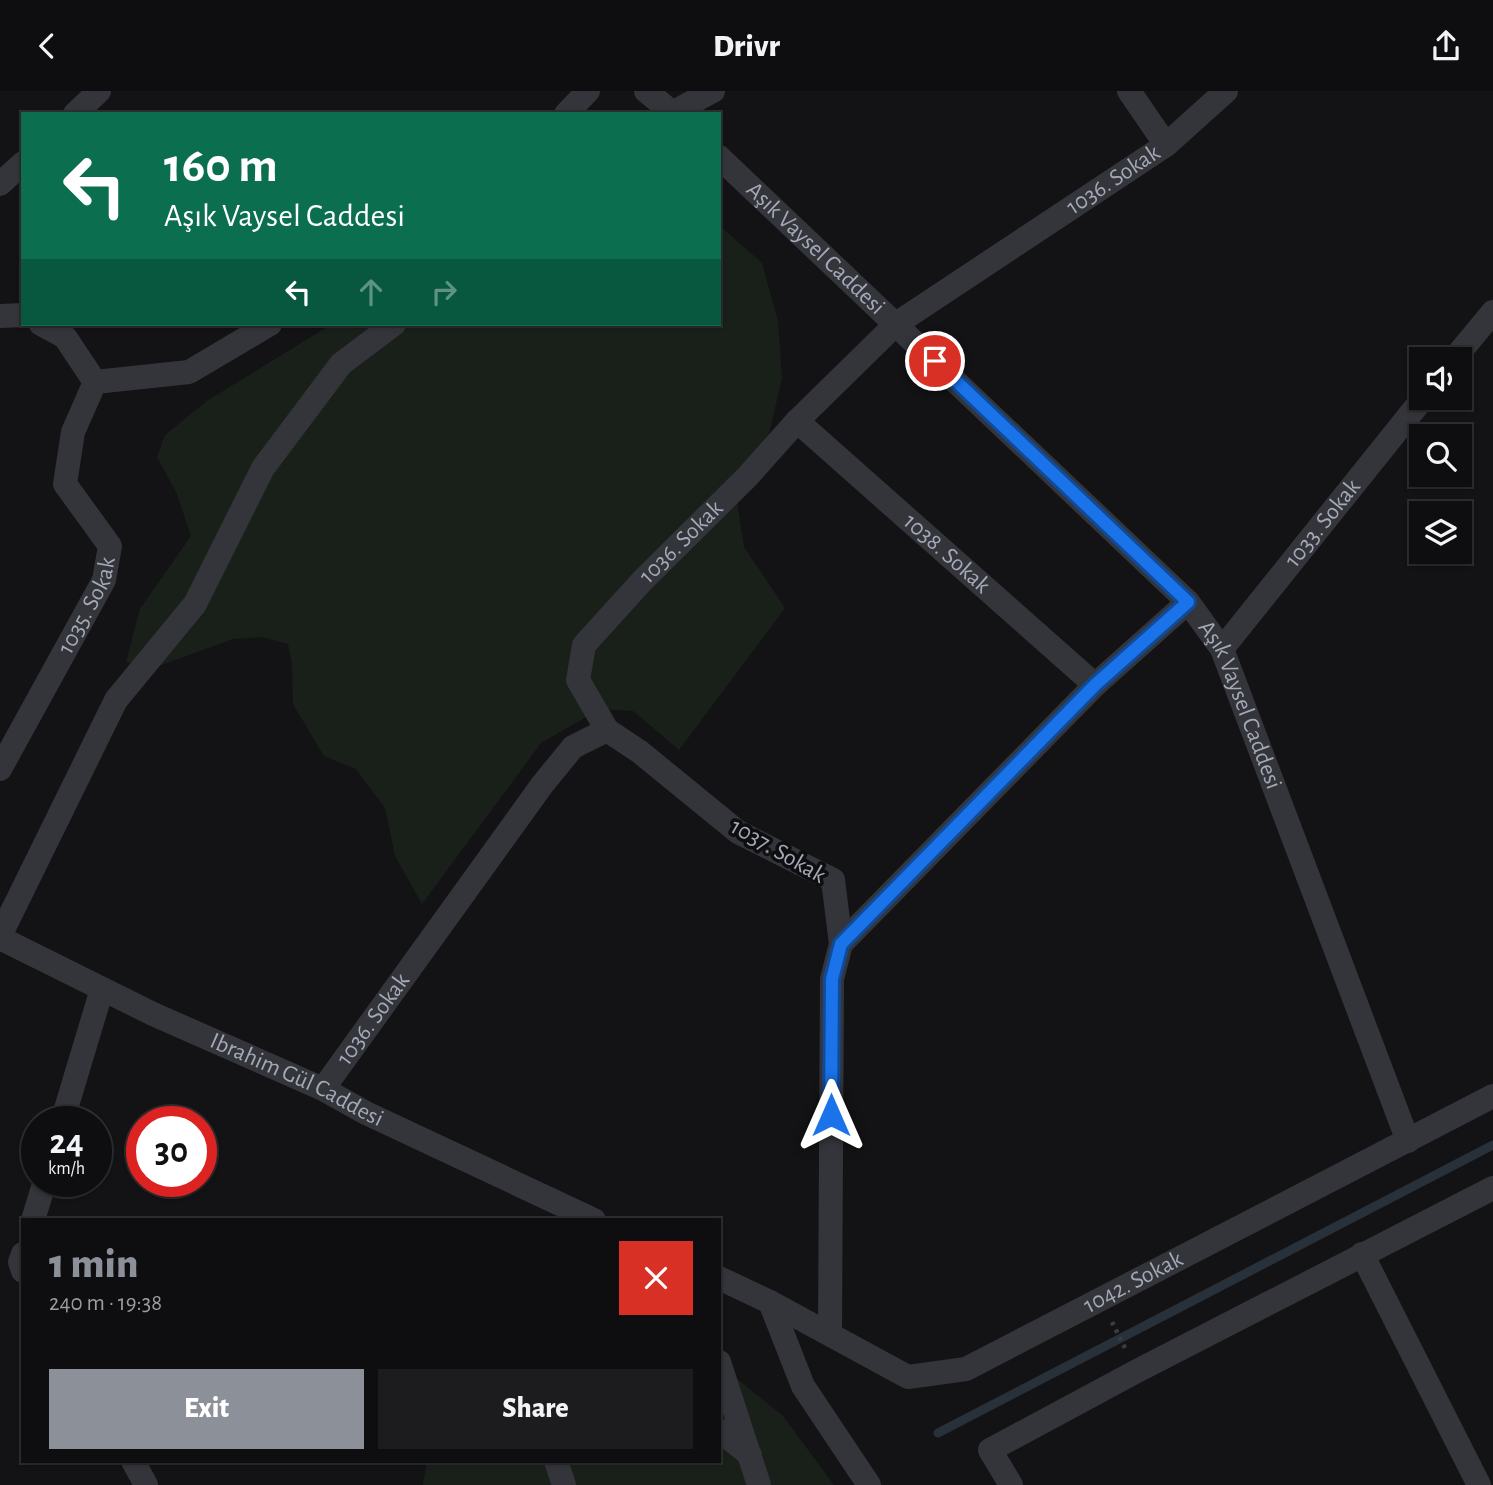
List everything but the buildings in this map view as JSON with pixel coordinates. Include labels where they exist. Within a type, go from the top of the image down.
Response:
[{"type":"street","points":[[77,112],[99,91]]},
{"type":"street","points":[[568,112],[588,91]]},
{"type":"street","points":[[646,91],[671,112]]},
{"type":"street","points":[[674,112],[713,91]]},
{"type":"street","name":"1036. Sokak","points":[[323,1089],[542,785],[573,747],[607,730],[578,680],[584,645],[643,580],[748,476],[797,421],[896,324],[1166,145],[1129,91]]},
{"type":"street","points":[[1166,145],[1226,91]]},
{"type":"street","name":"Aşık Vaysel Caddesi","points":[[721,159],[1188,602],[1222,649],[1408,1141]]},
{"type":"street","points":[[0,184],[21,165]]},
{"type":"street","points":[[1483,340],[1493,312]]},
{"type":"street","points":[[0,316],[21,315]]},
{"type":"street","points":[[45,326],[65,337],[95,382],[189,372],[267,326]]},
{"type":"street","points":[[0,937],[116,700],[195,604],[263,468],[341,364],[391,326]]},
{"type":"street","name":"1035. Sokak","points":[[0,769],[104,580],[110,546],[65,484],[73,432],[95,382]]},
{"type":"street","name":"1033. Sokak","points":[[1222,649],[1414,410]]},
{"type":"street","name":"1038. Sokak","points":[[797,421],[1095,685]]},
{"type":"street","points":[[830,1333],[832,979],[841,944],[1095,685],[1188,602]]},
{"type":"street","name":"1037. Sokak","points":[[607,730],[640,752],[738,832],[833,880],[841,944]]},
{"type":"street","name":"Ibrahim Gül Caddesi","points":[[0,937],[153,1014],[323,1089],[366,1113],[590,1218]]},
{"type":"street","points":[[67,1106],[102,989]]},
{"type":"street","name":"1042. Sokak","points":[[770,1302],[908,1377],[966,1369],[1493,1096]]},
{"type":"street","points":[[1011,1485],[990,1450],[1137,1371],[1493,1188]]},
{"type":"street","points":[[34,1218],[39,1197]]},
{"type":"street","points":[[1362,1254],[1479,1485]]},
{"type":"street","points":[[721,1279],[770,1302],[803,1386],[869,1485]]},
{"type":"street","points":[[721,1368],[759,1485]]},
{"type":"street","points":[[721,1432],[751,1456]]},
{"type":"street","points":[[134,1463],[146,1485]]},
{"type":"street","points":[[557,1463],[564,1485]]},
{"type":"path","points":[[1101,1299],[1137,1371]]},
{"type":"shaded area","points":[[721,227],[762,263],[778,321],[782,378],[769,434],[734,483],[744,547],[785,608],[679,750],[633,711],[600,709],[541,743],[422,904],[395,856],[385,808],[356,769],[324,756],[293,704],[292,663],[288,644],[262,637],[233,639],[156,667],[126,662],[140,609],[191,536],[177,494],[157,457],[165,435],[207,401],[329,326],[721,326]]},
{"type":"shaded area","points":[[721,1366],[783,1416],[834,1485],[423,1485],[427,1463],[721,1463]]},
{"type":"waterway","points":[[938,1433],[1493,1145]]},
{"type":"route","points":[[831,1115],[832,979],[841,944],[1095,685],[1188,602],[935,361]]}]
